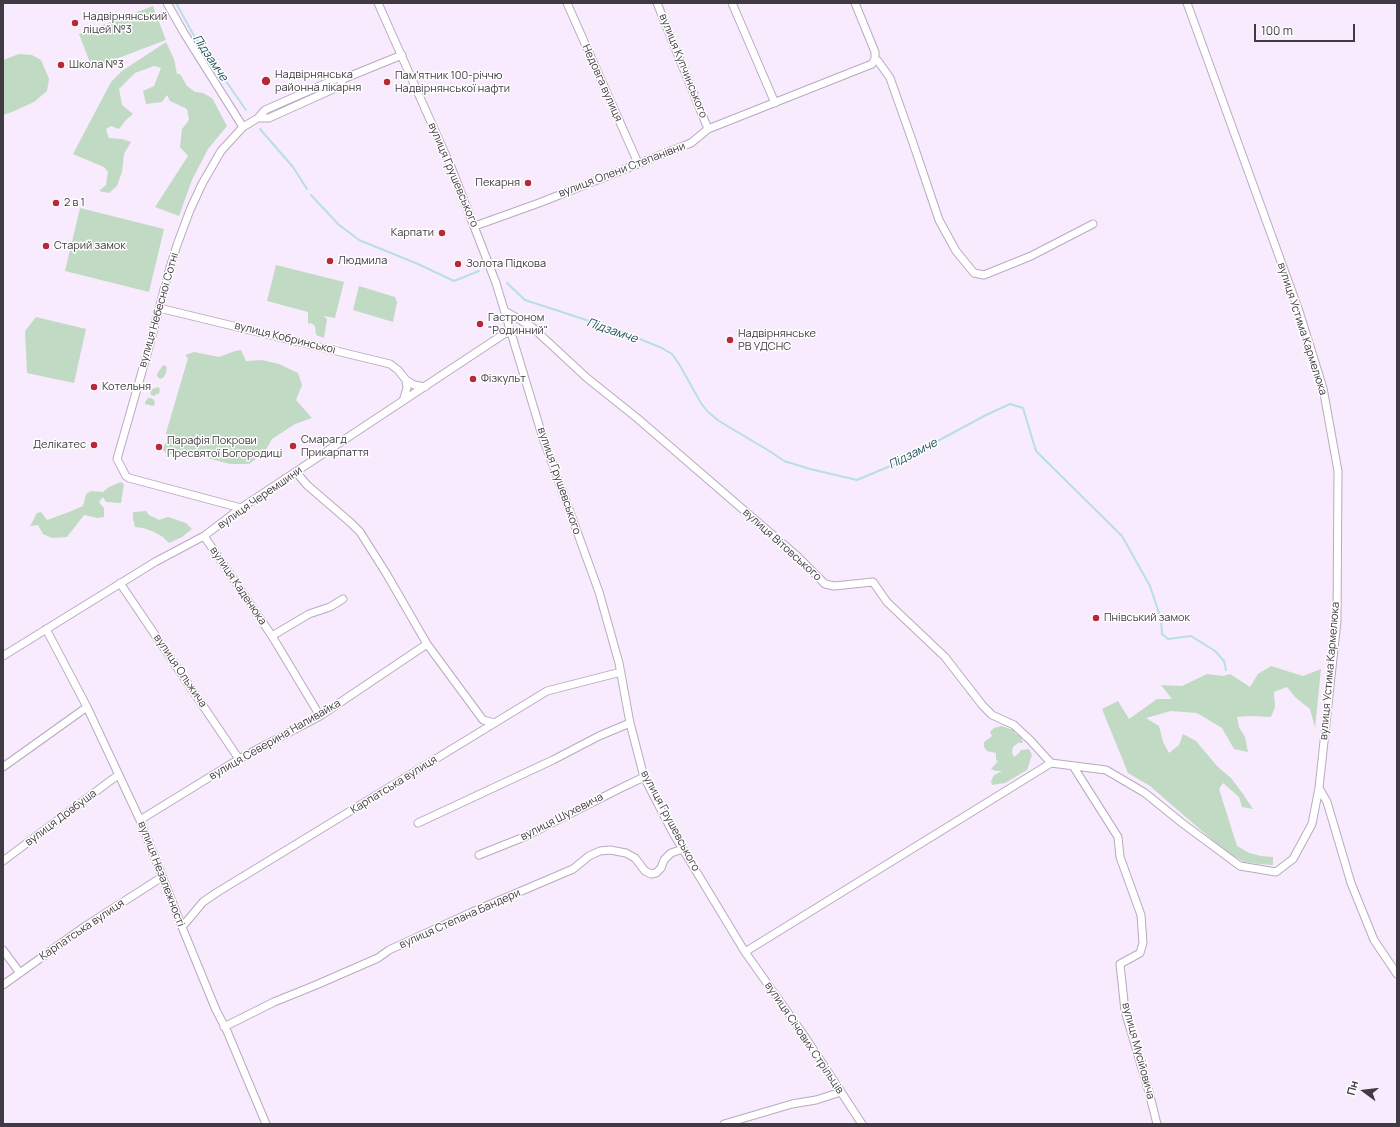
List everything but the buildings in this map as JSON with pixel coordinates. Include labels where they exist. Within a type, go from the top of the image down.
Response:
[{"type":"street","points":[[167,3],[243,127]]},
{"type":"street","name":"вулиця Грушевського","points":[[378,3],[451,168],[475,226],[496,283],[542,435],[599,592],[621,672],[630,724],[644,777],[683,849],[745,952]]},
{"type":"street","name":"Недовга вулиця","points":[[567,3],[638,163]]},
{"type":"street","name":"вулиця Купчинського","points":[[657,3],[708,129]]},
{"type":"street","points":[[732,3],[775,103]]},
{"type":"street","points":[[855,3],[876,60],[890,78],[939,220],[956,251],[974,273],[984,275],[1031,256],[1093,224]]},
{"type":"street","name":"вулиця Устима Кармелюка","points":[[1050,763],[1106,770],[1145,793],[1182,823],[1240,866],[1276,872],[1293,859],[1312,824],[1319,788],[1337,621],[1338,471],[1323,388],[1299,311],[1187,3]]},
{"type":"street","name":"вулиця Небесної Сотні","points":[[241,508],[129,478],[126,476],[117,459],[177,245],[190,210],[202,184],[221,151],[243,127],[258,118],[265,110],[338,78],[343,79],[402,55]]},
{"type":"street","name":"вулиця Олени Степанівни","points":[[475,226],[539,203],[691,143],[708,129],[872,64],[876,60]]},
{"type":"street","name":"вулиця Кобринської","points":[[159,308],[390,364],[398,370],[406,380],[414,385],[425,387]]},
{"type":"street","name":"вулиця Вітовського","points":[[505,311],[532,327],[587,378],[637,418],[797,556],[825,584],[834,586],[873,582],[887,602],[945,657],[986,709],[992,715],[1014,725],[1030,740],[1050,763]]},
{"type":"street","name":"вулиця Черемшини","points":[[3,656],[155,562],[204,536],[241,508],[504,334],[511,332]]},
{"type":"street","points":[[403,401],[407,388],[406,380]]},
{"type":"street","points":[[296,472],[307,485],[360,532],[386,573],[427,644],[484,720],[494,723]]},
{"type":"street","name":"вулиця Каденюка","points":[[204,536],[272,636],[320,716]]},
{"type":"street","name":"вулиця Ольжича","points":[[120,583],[239,759]]},
{"type":"street","name":"вулиця Каденюка","points":[[272,636],[309,614],[330,607],[343,598]]},
{"type":"street","name":"вулиця Незалежності","points":[[46,629],[87,707],[140,820],[182,927],[266,1124]]},
{"type":"street","name":"вулиця Северина Наливайка","points":[[140,820],[239,759],[320,716],[427,644]]},
{"type":"street","name":"Карпатська вулиця","points":[[182,927],[203,902],[216,893],[546,691],[621,672]]},
{"type":"street","points":[[3,767],[87,707]]},
{"type":"street","points":[[418,823],[553,760],[599,736],[630,724]]},
{"type":"street","points":[[745,952],[1050,763]]},
{"type":"street","name":"вулиця Мусійовича","points":[[1073,766],[1118,837],[1120,857],[1141,915],[1143,943],[1140,953],[1120,964],[1125,1011],[1157,1124]]},
{"type":"street","name":"вулиця Довбуша","points":[[3,861],[118,775]]},
{"type":"street","name":"вулиця Шухевича","points":[[479,855],[524,837],[644,777]]},
{"type":"street","points":[[1319,788],[1327,802],[1351,883],[1374,940],[1397,974]]},
{"type":"street","name":"вулиця Степана Бандери","points":[[224,1027],[274,1002],[378,958],[389,950],[470,913],[573,869],[589,856],[600,851],[610,850],[626,853],[635,858],[645,871],[651,874],[656,873],[661,868],[664,860],[671,853],[683,849]]},
{"type":"street","name":"Карпатська вулиця","points":[[3,985],[84,927],[162,877]]},
{"type":"street","points":[[3,950],[20,973]]},
{"type":"street","name":"вулиця Січових Стрільців","points":[[745,952],[803,1034],[862,1124]]},
{"type":"street","points":[[724,1124],[792,1104],[816,1100],[841,1092]]},
{"type":"green space","points":[[153,6],[166,40],[92,68],[79,34]]},
{"type":"green space","points":[[166,42],[174,59],[177,74],[180,74],[187,86],[195,92],[203,93],[212,98],[227,126],[208,149],[192,180],[179,216],[155,207],[188,156],[180,147],[182,129],[189,120],[187,109],[170,101],[167,95],[162,102],[146,104],[143,91],[154,86],[161,68],[154,66],[135,73],[119,89],[122,105],[133,114],[119,129],[111,126],[106,129],[109,138],[122,139],[131,142],[124,154],[122,172],[117,186],[109,193],[99,191],[106,185],[108,172],[104,167],[73,154],[111,82],[122,71]]},
{"type":"green space","points":[[19,54],[32,55],[41,60],[49,79],[47,91],[34,102],[3,115],[3,60]]},
{"type":"green space","points":[[80,208],[164,229],[149,292],[65,271]]},
{"type":"green space","points":[[276,265],[344,282],[335,318],[323,316],[327,319],[324,338],[316,335],[315,326],[311,323],[308,324],[308,312],[267,301]]},
{"type":"green space","points":[[359,286],[395,297],[397,302],[393,322],[353,310]]},
{"type":"green space","points":[[36,317],[86,329],[74,383],[27,373],[25,331]]},
{"type":"green space","points":[[241,350],[246,361],[262,360],[279,364],[298,373],[302,385],[296,400],[312,418],[295,424],[272,439],[264,453],[249,464],[230,464],[185,451],[168,455],[162,449],[168,439],[166,433],[188,358],[185,355],[194,352],[219,357]]},
{"type":"green space","points":[[163,365],[167,367],[166,373],[163,378],[160,379],[157,374]]},
{"type":"green space","points":[[158,387],[160,389],[159,394],[156,394],[155,396],[151,395],[150,390]]},
{"type":"green space","points":[[148,398],[154,400],[155,404],[153,406],[145,404]]},
{"type":"green space","points":[[121,482],[124,484],[121,503],[106,502],[103,497],[99,502],[104,508],[104,517],[97,518],[84,515],[67,537],[52,538],[43,534],[38,525],[30,526],[37,513],[41,512],[47,520],[69,512],[83,506],[86,494],[91,491],[103,492],[109,487]]},
{"type":"green space","points":[[146,511],[149,515],[159,520],[168,517],[186,523],[192,529],[182,537],[169,543],[163,537],[154,532],[135,527],[133,512]]},
{"type":"green space","points":[[1271,666],[1303,676],[1321,669],[1315,728],[1310,709],[1295,697],[1287,687],[1274,692],[1275,707],[1271,717],[1237,717],[1239,727],[1245,737],[1248,752],[1234,749],[1222,728],[1197,713],[1171,711],[1146,718],[1159,726],[1163,742],[1169,753],[1179,745],[1183,734],[1196,741],[1217,766],[1231,778],[1253,809],[1242,807],[1239,797],[1223,783],[1219,789],[1237,846],[1249,853],[1273,857],[1273,865],[1244,862],[1225,851],[1150,786],[1128,773],[1102,709],[1118,701],[1129,719],[1157,699],[1172,699],[1161,685],[1182,686],[1207,674],[1223,676],[1230,674],[1250,687],[1258,674]]},
{"type":"green space","points":[[1001,726],[1014,730],[1015,733],[1021,737],[1023,743],[1018,743],[1013,747],[1012,753],[1014,757],[1021,750],[1029,749],[1032,755],[1027,770],[1005,783],[992,785],[991,781],[994,775],[1002,771],[991,769],[998,761],[996,760],[996,753],[987,751],[984,747],[984,742],[992,736],[990,732],[994,728]]},
{"type":"waterway","name":"Підзамче","points":[[176,3],[193,34],[246,110]]},
{"type":"waterway","name":"Підзамче","points":[[260,129],[293,167],[307,189]]},
{"type":"waterway","name":"Підзамче","points":[[311,195],[338,224],[359,240],[418,264],[454,281],[479,271]]},
{"type":"waterway","name":"Підзамче","points":[[507,283],[525,300],[620,331],[662,348],[672,354],[707,411],[719,421],[784,461],[810,469],[857,480],[895,464],[986,415],[1010,404],[1023,408],[1036,451],[1122,536],[1150,586],[1161,619],[1162,634],[1168,639],[1191,636],[1215,651],[1224,661],[1226,670]]},
{"type":"place","name":"Надвірнянський ліцей №3","points":[[75,23]]},
{"type":"place","name":"Школа №3","points":[[61,65]]},
{"type":"place","name":"Надвірнянська районна лікарня","points":[[266,81]]},
{"type":"place","name":"Пам'ятник 100-річчю Надвірнянської нафти","points":[[387,82]]},
{"type":"place","name":"Пекарня","points":[[528,183]]},
{"type":"place","name":"2 в 1","points":[[56,203]]},
{"type":"place","name":"Карпати","points":[[442,233]]},
{"type":"place","name":"Старий замок","points":[[46,246]]},
{"type":"place","name":"Людмила","points":[[330,261]]},
{"type":"place","name":"Золота Підкова","points":[[458,264]]},
{"type":"place","name":"Гастроном \"Родинний\"","points":[[480,324]]},
{"type":"place","name":"Надвірнянське РВ УДСНС","points":[[730,340]]},
{"type":"place","name":"Фізкульт","points":[[473,379]]},
{"type":"place","name":"Котельня","points":[[94,387]]},
{"type":"place","name":"Делікатес","points":[[94,445]]},
{"type":"place","name":"Смарагд Прикарпаття","points":[[293,446]]},
{"type":"place","name":"Парафія Покрови Пресвятої Богородиці","points":[[159,447]]},
{"type":"place","name":"Пнівський замок","points":[[1096,618]]}]
